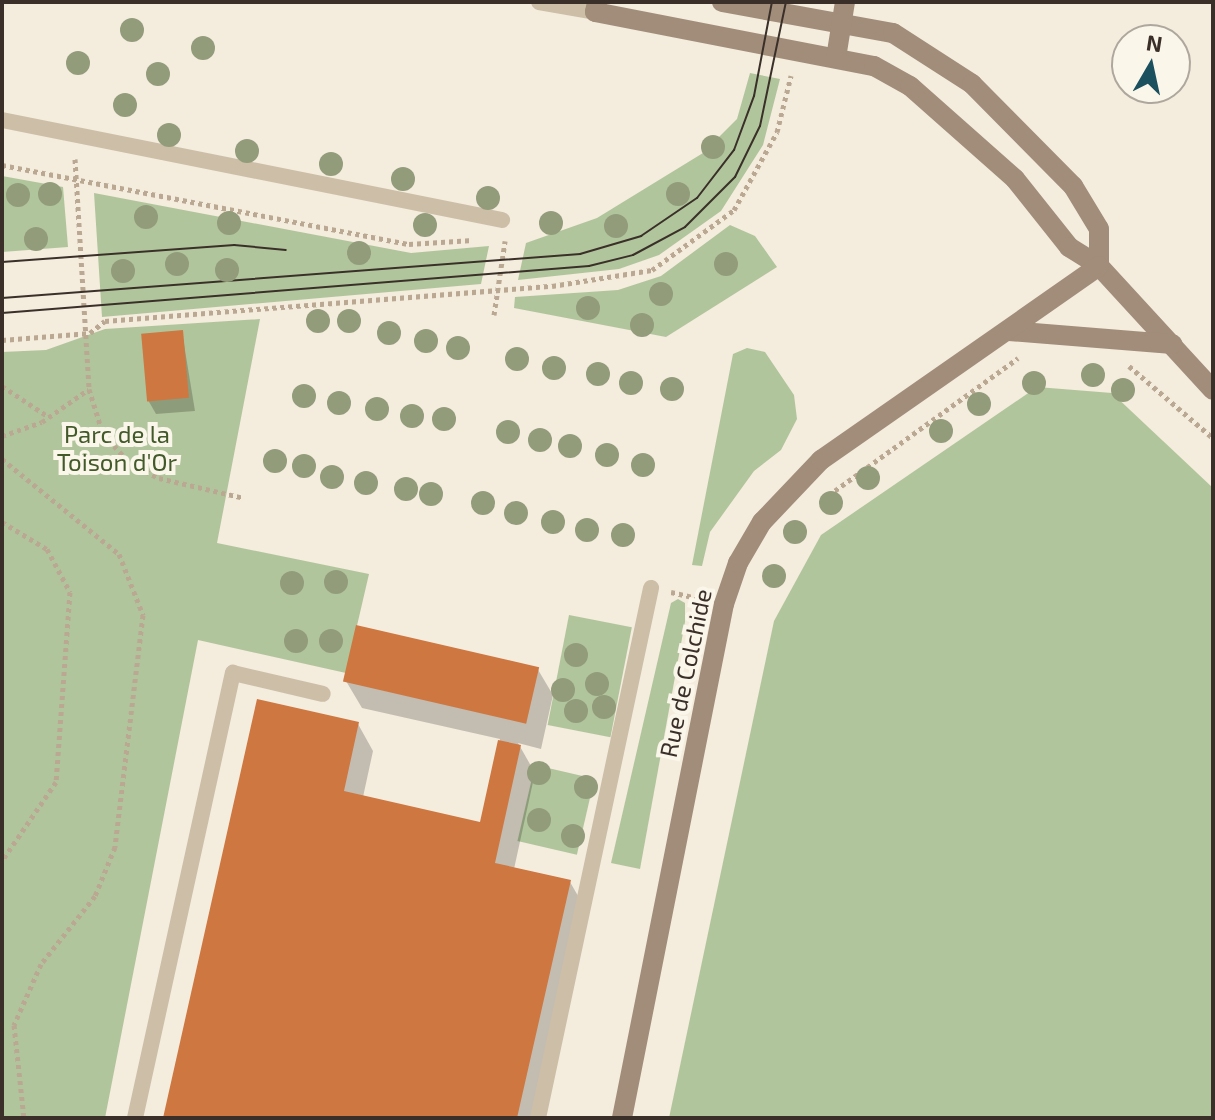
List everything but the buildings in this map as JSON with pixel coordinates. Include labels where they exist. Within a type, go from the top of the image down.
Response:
[{"type":"street","points":[[722,2],[843,12],[893,33],[926,53],[1021,127],[1073,186],[1099,229],[1099,266]]},
{"type":"street","points":[[596,7],[796,53],[874,66],[910,86],[1015,179],[1069,247],[1099,266],[1213,390]]},
{"type":"street","points":[[836,58],[843,12]]},
{"type":"street","name":"Rue de Colchide","points":[[622,1118],[724,604],[762,522],[790,488],[1099,266]]},
{"type":"street","points":[[1009,331],[1172,344]]},
{"type":"lane","points":[[539,2],[596,7]]},
{"type":"lane","points":[[2,120],[502,220]]},
{"type":"lane","points":[[538,1118],[651,588]]},
{"type":"lane","points":[[135,1118],[233,673],[323,694]]},
{"type":"path","points":[[2,340],[90,333],[105,321],[498,291],[626,277],[709,233],[759,173],[777,132],[796,53]]},
{"type":"path","points":[[73,134],[90,333],[89,389],[103,434],[131,464],[244,498]]},
{"type":"path","points":[[2,165],[409,244],[505,238]]},
{"type":"path","points":[[494,315],[505,238],[502,220]]},
{"type":"path","points":[[816,504],[1022,355],[1036,356]]},
{"type":"path","points":[[1122,360],[1213,438]]},
{"type":"path","points":[[2,386],[49,417]]},
{"type":"path","points":[[2,436],[49,417],[89,389]]},
{"type":"path","points":[[2,459],[119,554],[143,615],[115,847],[95,896],[41,964],[14,1025],[24,1118]]},
{"type":"path","points":[[2,522],[47,549],[70,592],[56,782],[2,861]]},
{"type":"path","points":[[651,588],[724,604]]},
{"type":"green space","points":[[750,73],[780,79],[763,145],[721,211],[659,255],[619,269],[518,280],[526,243],[597,218],[703,153],[737,119]]},
{"type":"green space","points":[[2,176],[63,187],[68,247],[2,252]]},
{"type":"green space","points":[[94,193],[411,253],[489,246],[481,284],[102,317]]},
{"type":"green space","points":[[730,225],[755,236],[777,267],[666,337],[514,308],[515,297],[618,290],[661,276]]},
{"type":"green space","name":"Parc de la Toison d'Or","points":[[260,319],[217,543],[369,574],[346,673],[198,640],[105,1118],[2,1118],[2,352],[46,350],[105,329]]},
{"type":"green space","points":[[747,348],[765,352],[794,395],[797,419],[781,450],[754,471],[710,532],[702,566],[692,565],[733,354]]},
{"type":"green space","points":[[1037,387],[1112,393],[1213,488],[1213,1118],[669,1118],[774,621],[821,535]]},
{"type":"green space","points":[[678,599],[685,603],[685,622],[640,869],[611,863],[671,603]]},
{"type":"green space","points":[[569,615],[632,627],[610,737],[548,725]]},
{"type":"green space","points":[[535,765],[594,779],[577,855],[517,841]]},
{"type":"tram line","points":[[2,298],[580,254],[641,236],[697,198],[734,150],[754,96],[772,2]]},
{"type":"tram line","points":[[2,313],[589,266],[633,255],[685,227],[735,177],[760,126],[786,2]]},
{"type":"tram line","points":[[2,262],[234,245],[286,250]]}]
